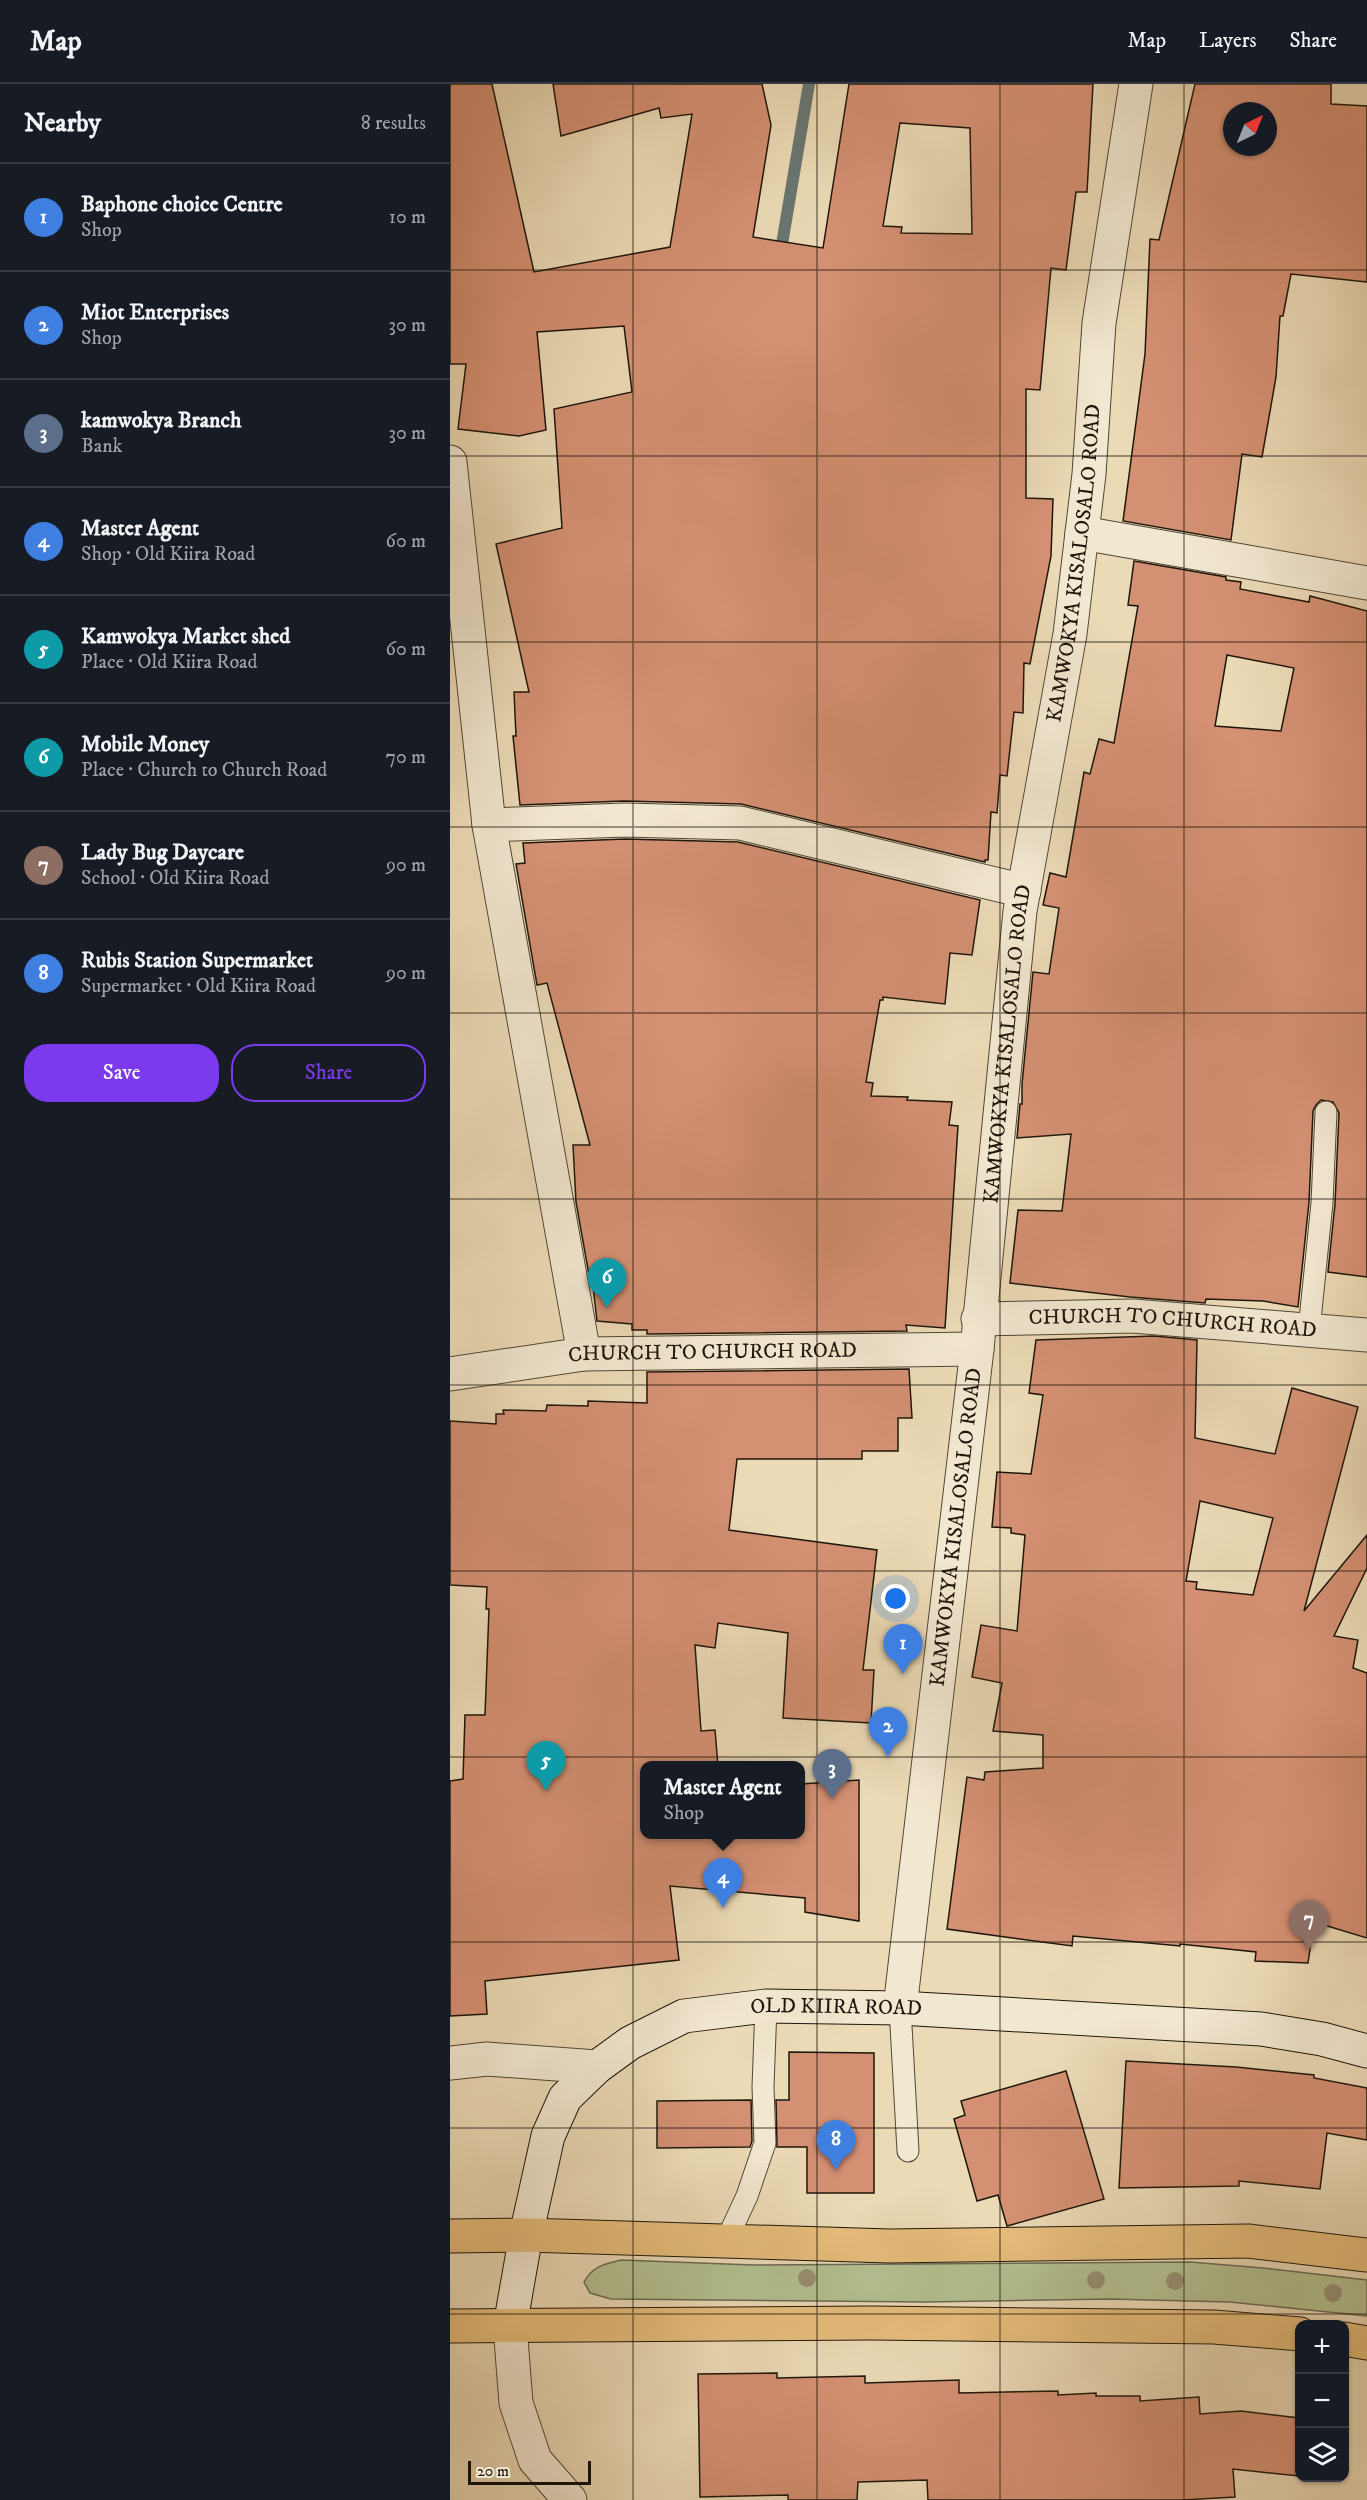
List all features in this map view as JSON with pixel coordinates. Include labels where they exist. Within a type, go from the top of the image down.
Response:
[{"type":"main road","points":[[450,2236],[526,2235],[890,2246],[1248,2241],[1367,2256]]},
{"type":"main road","points":[[450,2326],[883,2323],[1214,2327],[1295,2334]]},
{"type":"main road","points":[[1349,2340],[1367,2343]]},
{"type":"street","name":"KAMWOKYA KISALOSALO ROAD","points":[[900,2008],[977,1334],[1024,891],[1070,634],[1089,474],[1099,323],[1136,84]]},
{"type":"street","points":[[450,462],[489,825],[584,1354]]},
{"type":"street","points":[[1082,533],[1367,583]]},
{"type":"street","points":[[489,825],[625,820],[740,823],[1024,891]]},
{"type":"street","name":"CHURCH TO CHURCH ROAD","points":[[450,1374],[584,1354],[977,1334],[1133,1316],[1367,1335]]},
{"type":"street","name":"OLD KIIRA ROAD","points":[[570,2500],[536,2460],[516,2403],[510,2326],[526,2235],[548,2136],[565,2098],[597,2067],[630,2043],[684,2016],[766,2006],[900,2008],[1261,2028],[1322,2039],[1367,2051]]},
{"type":"street","points":[[450,2062],[487,2059],[597,2067]]},
{"type":"lane","points":[[1309,1330],[1322,1203],[1326,1112]]},
{"type":"lane","points":[[726,2241],[747,2196],[765,2143],[766,2006]]},
{"type":"lane","points":[[900,2008],[908,2151]]},
{"type":"green space","points":[[621,2260],[753,2265],[1190,2262],[1367,2280],[1367,2316],[1230,2302],[1109,2299],[926,2302],[611,2299],[590,2293],[584,2282],[591,2272],[604,2264]]},
{"type":"building","points":[[450,84],[492,84],[534,272],[670,247],[692,114],[661,118],[659,108],[561,136],[553,84],[762,84],[771,125],[753,237],[823,248],[849,84],[1093,84],[1087,192],[1076,192],[1066,270],[1051,268],[1040,390],[1026,389],[1026,498],[1053,499],[1051,556],[1030,664],[1024,663],[1023,713],[1014,712],[1007,776],[1000,775],[997,813],[991,812],[988,860],[985,862],[741,804],[624,801],[520,805],[513,736],[516,736],[514,692],[529,692],[496,544],[562,528],[554,409],[632,392],[624,326],[537,332],[546,430],[519,436],[458,429],[466,364],[450,364]],"holes":[[[900,123],[970,128],[972,234],[901,233],[902,227],[883,226]]]},
{"type":"building","points":[[1195,84],[1331,84],[1331,104],[1367,106],[1367,282],[1291,274],[1283,316],[1280,316],[1276,377],[1262,457],[1242,454],[1231,540],[1123,521],[1145,354],[1150,239],[1159,240]]},
{"type":"building","points":[[1134,561],[1226,577],[1226,580],[1241,582],[1240,589],[1309,602],[1310,596],[1367,611],[1367,1277],[1328,1272],[1335,1204],[1339,1113],[1333,1102],[1321,1100],[1313,1111],[1309,1202],[1298,1307],[1263,1301],[1206,1299],[1205,1303],[1130,1297],[1010,1283],[1018,1210],[1062,1211],[1071,1134],[1017,1138],[1033,972],[1049,974],[1059,908],[1043,905],[1050,873],[1066,877],[1084,772],[1090,774],[1099,739],[1114,743],[1138,606],[1128,605]],"holes":[[[1227,655],[1294,668],[1281,731],[1215,726]]]},
{"type":"building","points":[[625,839],[738,842],[980,900],[972,955],[950,953],[945,1004],[883,997],[883,1000],[880,1000],[866,1082],[873,1083],[871,1096],[952,1102],[949,1125],[958,1126],[945,1328],[906,1325],[907,1331],[647,1334],[647,1330],[632,1330],[632,1324],[597,1321],[593,1286],[591,1286],[576,1202],[573,1145],[590,1145],[547,983],[537,985],[516,864],[525,863],[523,843]]},
{"type":"building","points":[[1154,1336],[1197,1340],[1195,1438],[1275,1454],[1292,1388],[1358,1407],[1304,1611],[1367,1535],[1367,1568],[1334,1636],[1358,1640],[1353,1668],[1367,1673],[1367,1938],[1314,1922],[1308,1963],[1255,1961],[1256,1952],[1180,1944],[1180,1946],[1073,1936],[1072,1946],[947,1929],[967,1777],[984,1780],[985,1772],[1043,1768],[1043,1735],[993,1731],[1002,1683],[972,1677],[981,1625],[1017,1631],[1025,1535],[1011,1533],[1011,1528],[992,1527],[997,1472],[1031,1474],[1043,1395],[1029,1393],[1036,1340]],"holes":[[[1200,1501],[1273,1518],[1253,1595],[1196,1589],[1197,1582],[1186,1581]]]},
{"type":"building","points":[[909,1369],[912,1418],[898,1418],[898,1451],[862,1451],[862,1459],[737,1459],[729,1530],[877,1550],[863,1670],[874,1670],[871,1723],[783,1718],[788,1633],[718,1623],[715,1648],[695,1645],[701,1731],[715,1730],[718,1761],[640,1761],[640,1839],[805,1839],[805,1784],[859,1780],[859,1921],[805,1912],[805,1898],[670,1886],[679,1960],[485,1981],[487,2014],[450,2016],[450,1781],[463,1779],[465,1715],[485,1715],[489,1609],[486,1609],[487,1587],[450,1585],[450,1421],[496,1424],[496,1414],[504,1414],[503,1410],[546,1411],[547,1405],[588,1406],[588,1401],[647,1403],[647,1372]]},
{"type":"building","points":[[789,2052],[874,2053],[874,2193],[807,2193],[807,2147],[777,2147],[776,2100],[789,2100]]},
{"type":"building","points":[[1126,2061],[1236,2067],[1314,2075],[1314,2078],[1367,2088],[1367,2140],[1327,2133],[1320,2189],[1239,2181],[1239,2186],[1119,2188]]},
{"type":"building","points":[[1066,2071],[1104,2199],[1007,2226],[998,2195],[977,2201],[954,2119],[965,2115],[961,2101]]},
{"type":"building","points":[[751,2100],[752,2141],[750,2147],[657,2148],[657,2101]]},
{"type":"building","points":[[777,2373],[777,2378],[865,2376],[865,2383],[959,2380],[959,2393],[1058,2391],[1058,2395],[1096,2393],[1096,2396],[1140,2396],[1140,2401],[1199,2397],[1200,2414],[1241,2411],[1295,2418],[1295,2476],[1233,2469],[1235,2497],[1182,2500],[928,2500],[927,2480],[858,2482],[857,2500],[788,2500],[788,2495],[700,2497],[698,2374]]},
{"type":"waterway","points":[[780,256],[809,84]]},
{"type":"place","name":"Mobile Money","points":[[607,1308]]},
{"type":"place","name":"Baphone choice Centre","points":[[903,1674]]},
{"type":"place","name":"Miot Enterprises","points":[[888,1757]]},
{"type":"place","name":"Kamwokya Market shed","points":[[546,1791]]},
{"type":"place","name":"kamwokya Branch","points":[[832,1799]]},
{"type":"place","name":"Master Agent","points":[[723,1908]]},
{"type":"place","name":"Lady Bug Daycare","points":[[1309,1950]]},
{"type":"place","name":"Rubis Station Supermarket","points":[[836,2170]]}]
